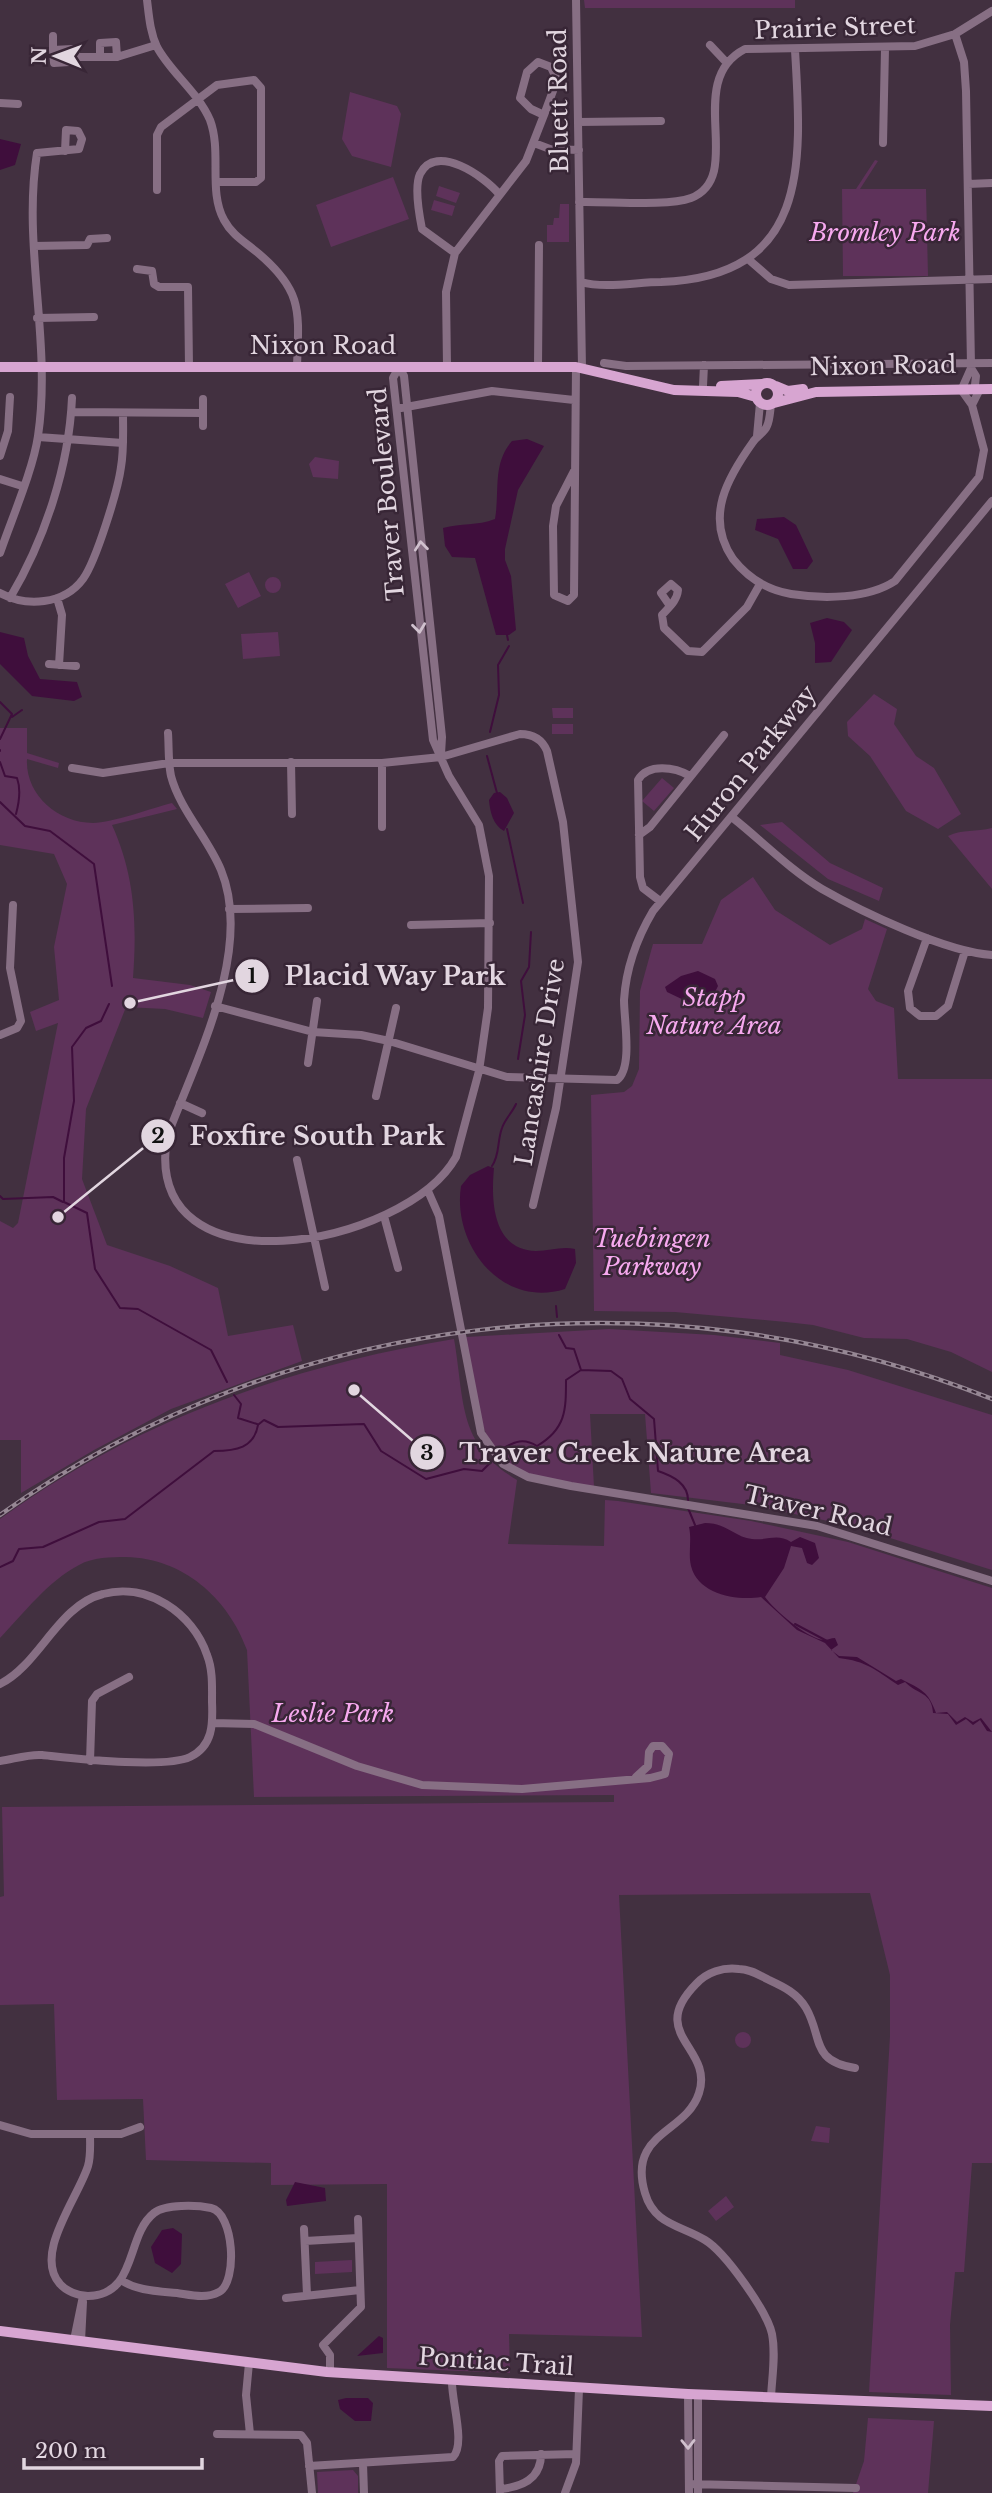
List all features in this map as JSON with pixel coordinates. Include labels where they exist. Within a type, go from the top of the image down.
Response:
[{"type":"main road","name":"Nixon Road","points":[[0,367],[579,368],[674,390],[738,393],[765,402],[816,392],[992,389]]},
{"type":"main road","name":"Nixon Road","points":[[644,382],[703,386],[762,384]]},
{"type":"main road","name":"Nixon Road","points":[[977,388],[992,383]]},
{"type":"main road","points":[[762,384],[776,386],[778,397],[765,402],[757,390],[762,384]]},
{"type":"main road","name":"Nixon Road","points":[[776,386],[788,391],[828,386],[960,389]]},
{"type":"main road","name":"Pontiac Trail","points":[[0,2331],[330,2372],[693,2395],[992,2406]]},
{"type":"street","points":[[147,0],[150,28],[156,45],[198,100],[214,135],[219,211],[230,229],[281,272],[291,288],[298,325],[297,366]]},
{"type":"street","name":"Bluett Road","points":[[574,471],[556,506],[553,526],[554,595],[568,601],[574,595],[574,471],[574,400],[579,368],[581,282],[576,0]]},
{"type":"street","name":"Prairie Street","points":[[579,202],[680,201],[700,194],[714,172],[716,80],[726,62],[745,49],[885,49],[931,43],[955,34],[992,11]]},
{"type":"street","points":[[955,34],[964,62],[966,91],[971,366],[976,376],[977,388],[972,405]]},
{"type":"street","points":[[53,36],[54,63],[69,62],[78,57],[117,57],[156,45]]},
{"type":"street","points":[[100,57],[100,43],[116,42],[117,57]]},
{"type":"street","points":[[709,45],[726,62]]},
{"type":"street","points":[[53,50],[72,48],[78,57]]},
{"type":"street","points":[[883,143],[885,49]]},
{"type":"street","points":[[581,282],[696,280],[722,273],[748,259],[776,229],[793,196],[798,149],[795,50]]},
{"type":"street","points":[[447,366],[446,292],[455,253],[499,194],[516,176],[534,143],[557,80],[551,67],[538,62],[527,72],[520,98],[531,109],[544,114]]},
{"type":"street","points":[[157,190],[156,135],[160,127],[217,85],[254,80],[260,84],[261,178],[256,182],[218,181]]},
{"type":"street","points":[[0,103],[18,104]]},
{"type":"street","points":[[578,122],[661,121]]},
{"type":"street","points":[[534,143],[550,149],[579,150]]},
{"type":"street","points":[[0,553],[38,437],[42,367],[34,246],[37,153],[65,151]]},
{"type":"street","points":[[455,253],[422,229],[418,181],[424,169],[432,163],[449,162],[479,174],[499,194]]},
{"type":"street","points":[[968,184],[992,183]]},
{"type":"street","points":[[34,246],[87,245],[90,239],[107,238]]},
{"type":"street","points":[[538,367],[539,245]]},
{"type":"street","points":[[748,259],[771,279],[789,285],[992,279]]},
{"type":"street","points":[[137,269],[152,271],[154,284],[159,287],[188,287],[189,366]]},
{"type":"street","points":[[37,318],[94,317]]},
{"type":"street","points":[[604,363],[626,366],[971,366],[992,363]]},
{"type":"street","points":[[703,386],[704,365]]},
{"type":"street","points":[[765,402],[757,436],[725,484],[720,517],[730,554],[740,567],[760,584],[793,594],[866,594],[895,581],[979,477],[984,450],[972,405],[960,389],[971,366]]},
{"type":"street","name":"Traver Boulevard","points":[[399,367],[404,376],[442,737],[441,757]]},
{"type":"street","name":"Traver Boulevard","points":[[169,733],[169,763],[175,786],[227,886],[229,949],[215,1006],[164,1154],[167,1180],[188,1215],[213,1231],[249,1242],[315,1236],[384,1216],[428,1191],[449,1170],[456,1157],[479,1071],[488,1007],[490,923],[489,876],[479,825],[433,740],[393,378],[399,367]]},
{"type":"street","points":[[396,409],[492,391],[574,400]]},
{"type":"street","points":[[0,456],[8,431],[4,410],[10,397]]},
{"type":"street","points":[[10,598],[26,572],[57,485],[68,442],[72,398]]},
{"type":"street","points":[[203,399],[203,426]]},
{"type":"street","points":[[71,412],[203,413]]},
{"type":"street","points":[[0,593],[24,601],[57,598],[82,580],[121,470],[122,414]]},
{"type":"street","points":[[38,437],[68,442],[123,443]]},
{"type":"street","points":[[0,479],[22,486]]},
{"type":"street","name":"Huron Parkway","points":[[561,1080],[617,1080],[622,1076],[626,1064],[624,999],[628,974],[637,942],[660,901],[733,818],[992,501]]},
{"type":"street","points":[[670,606],[662,615],[664,628],[688,651],[702,652],[747,607],[760,584]]},
{"type":"street","points":[[57,598],[62,615],[60,665]]},
{"type":"street","points":[[49,664],[76,666]]},
{"type":"street","name":"Lancashire Drive","points":[[72,768],[103,773],[169,763],[382,763],[441,757],[520,734],[536,738],[547,751],[563,822],[578,962],[561,1080],[533,1205]]},
{"type":"street","points":[[639,835],[652,824],[724,735]]},
{"type":"street","points":[[291,762],[292,814]]},
{"type":"street","points":[[382,763],[382,827]]},
{"type":"street","points":[[660,901],[643,888],[638,863],[636,792],[642,772],[671,768],[690,776]]},
{"type":"street","points":[[733,818],[820,888],[927,938],[965,951],[992,955]]},
{"type":"street","points":[[0,1035],[14,1029],[21,1018],[10,968],[13,905]]},
{"type":"street","points":[[229,909],[309,908]]},
{"type":"street","points":[[411,925],[490,923]]},
{"type":"street","points":[[927,938],[908,991],[910,1007],[920,1016],[936,1016],[948,1006],[965,951]]},
{"type":"street","points":[[308,1063],[317,1001]]},
{"type":"street","points":[[215,1006],[313,1032],[389,1041],[479,1071],[507,1077],[561,1080]]},
{"type":"street","points":[[376,1096],[396,1008]]},
{"type":"street","points":[[180,1103],[202,1113]]},
{"type":"street","points":[[297,1160],[325,1287]]},
{"type":"street","name":"Traver Road","points":[[428,1191],[439,1216],[479,1426],[495,1456],[503,1464],[528,1477],[604,1493],[783,1519],[851,1534],[992,1581]]},
{"type":"street","points":[[384,1216],[398,1268]]},
{"type":"street","points":[[0,1684],[14,1675],[83,1603],[105,1593],[132,1592],[165,1604],[182,1615],[197,1633],[210,1665],[213,1723],[201,1749],[183,1759],[90,1760],[42,1755],[0,1761]]},
{"type":"street","points":[[90,1760],[92,1701],[97,1694],[129,1677]]},
{"type":"street","points":[[213,1723],[254,1724],[357,1766],[422,1785],[522,1789],[665,1774],[669,1754],[662,1746],[653,1746],[648,1766],[636,1777]]},
{"type":"street","points":[[771,2397],[772,2336],[764,2314],[718,2250],[699,2236],[663,2221],[650,2205],[644,2189],[643,2167],[653,2142],[690,2110],[701,2086],[698,2064],[678,2032],[679,2006],[705,1976],[726,1969],[749,1970],[795,1994],[808,2013],[820,2050],[835,2063],[855,2068]]},
{"type":"street","points":[[0,2124],[31,2134],[121,2134],[140,2127]]},
{"type":"street","points":[[83,2299],[60,2284],[53,2273],[50,2256],[89,2165],[90,2134]]},
{"type":"street","points":[[83,2299],[107,2291],[121,2280],[154,2213],[169,2208],[211,2208],[225,2219],[230,2271],[226,2284],[219,2292],[202,2296],[139,2289],[121,2280]]},
{"type":"street","points":[[315,2354],[361,2306],[358,2220]]},
{"type":"street","points":[[304,2229],[307,2295]]},
{"type":"street","points":[[305,2241],[358,2238]]},
{"type":"street","points":[[286,2298],[360,2290]]},
{"type":"street","points":[[78,2341],[83,2299]]},
{"type":"street","points":[[323,2345],[330,2355],[330,2372]]},
{"type":"street","points":[[249,2363],[246,2400],[250,2434]]},
{"type":"street","points":[[309,2466],[446,2459],[456,2455],[460,2439],[452,2403],[452,2380]]},
{"type":"street","points":[[565,2493],[573,2478],[579,2389]]},
{"type":"street","points":[[693,2395],[689,2488],[856,2488]]},
{"type":"street","points":[[693,2395],[699,2488]]},
{"type":"street","points":[[217,2434],[301,2435],[307,2443],[312,2493]]},
{"type":"street","points":[[541,2454],[538,2470],[528,2482],[500,2491],[500,2457],[541,2454],[576,2454]]},
{"type":"street","points":[[363,2463],[365,2493]]},
{"type":"green space","points":[[584,0],[795,0],[795,8],[585,8]]},
{"type":"green space","points":[[350,92],[397,106],[401,114],[391,167],[352,156],[342,139]]},
{"type":"green space","name":"Bromley Park","points":[[875,160],[878,161],[860,189],[926,189],[928,276],[843,276],[842,189],[856,189]]},
{"type":"green space","points":[[393,177],[409,219],[331,247],[316,205]]},
{"type":"green space","points":[[439,186],[460,193],[456,203],[436,196]]},
{"type":"green space","points":[[434,200],[455,206],[452,216],[431,210]]},
{"type":"green space","points":[[560,204],[569,204],[569,242],[547,242],[547,225],[553,225],[554,218],[559,218]]},
{"type":"green space","points":[[315,457],[339,461],[338,479],[313,477],[309,464]]},
{"type":"green space","points":[[249,572],[261,596],[238,608],[225,584]]},
{"type":"green space","points":[[270,577],[276,577],[281,585],[279,591],[270,593],[265,588],[265,582]]},
{"type":"green space","points":[[278,632],[280,656],[243,659],[241,634]]},
{"type":"green space","points":[[874,694],[897,709],[894,724],[916,756],[934,768],[961,814],[938,829],[906,811],[870,756],[848,736],[847,722]]},
{"type":"green space","points":[[552,708],[573,708],[573,718],[553,718]]},
{"type":"green space","points":[[552,724],[573,724],[573,734],[552,734]]},
{"type":"green space","points":[[0,728],[27,728],[27,753],[59,763],[58,768],[27,759],[31,784],[38,795],[56,812],[67,818],[93,823],[172,803],[177,809],[112,825],[126,863],[133,900],[133,978],[190,985],[211,992],[203,1018],[165,1009],[126,1007],[86,1109],[82,1179],[107,1245],[170,1266],[218,1288],[228,1336],[293,1325],[302,1361],[171,1409],[21,1493],[21,1440],[0,1440],[0,1221],[13,1228],[18,1223],[58,1023],[36,1031],[30,1012],[59,1000],[54,947],[67,884],[54,854],[0,845]]},
{"type":"green space","points":[[662,778],[674,788],[654,811],[642,801]]},
{"type":"green space","points":[[782,822],[830,863],[883,888],[879,901],[828,879],[760,825]]},
{"type":"green space","points":[[992,828],[992,889],[948,836]]},
{"type":"green space","points":[[753,877],[775,910],[830,945],[862,929],[865,919],[887,929],[868,989],[876,1001],[894,1008],[898,1079],[992,1079],[992,1372],[951,1352],[907,1339],[864,1338],[813,1325],[675,1312],[594,1311],[591,1095],[624,1092],[632,1086],[639,1069],[640,991],[653,944],[702,944],[721,900]]},
{"type":"green space","points":[[609,1329],[714,1335],[780,1343],[780,1355],[848,1370],[992,1415],[992,1570],[852,1526],[751,1505],[651,1493],[645,1414],[590,1414],[594,1487],[539,1477],[509,1465],[498,1455],[483,1425],[466,1337]]},
{"type":"green space","name":"Leslie Park","points":[[454,1339],[463,1402],[474,1436],[483,1452],[517,1480],[508,1544],[604,1546],[605,1500],[618,1501],[751,1521],[848,1542],[992,1588],[992,2163],[972,2163],[964,2272],[955,2272],[950,2325],[951,2395],[869,2392],[890,2036],[890,1975],[870,1893],[619,1895],[642,2337],[509,2334],[510,2373],[387,2368],[387,2184],[271,2185],[271,2163],[146,2160],[143,2099],[57,2100],[54,2004],[0,2005],[0,1897],[4,1896],[2,1807],[614,1802],[614,1795],[254,1797],[247,1650],[239,1631],[228,1614],[201,1584],[184,1573],[147,1559],[108,1557],[79,1565],[47,1589],[0,1638],[0,1519],[52,1484],[105,1453],[216,1402],[333,1365]]},
{"type":"green space","points":[[743,2032],[749,2034],[749,2046],[743,2048],[737,2046],[735,2040],[737,2034]]},
{"type":"green space","points":[[816,2126],[830,2128],[829,2143],[811,2141]]},
{"type":"green space","points":[[726,2196],[734,2207],[716,2221],[708,2211]]},
{"type":"green space","points":[[352,2260],[352,2272],[315,2274],[315,2262]]},
{"type":"green space","points":[[868,2418],[934,2421],[928,2493],[853,2493],[864,2461]]},
{"type":"green space","points":[[353,2470],[358,2476],[358,2493],[318,2493],[317,2472]]},
{"type":"shaded area","points":[[0,139],[21,144],[15,165],[0,170]]},
{"type":"shaded area","points":[[527,439],[544,446],[518,490],[505,549],[505,560],[511,576],[516,630],[509,635],[496,635],[475,558],[452,557],[445,546],[443,528],[495,519],[502,459],[512,441]]},
{"type":"shaded area","points":[[784,517],[796,525],[813,561],[807,569],[793,569],[778,539],[755,530],[757,519]]},
{"type":"shaded area","points":[[827,618],[844,622],[852,630],[831,662],[815,663],[815,643],[810,623]]},
{"type":"shaded area","points":[[0,632],[24,638],[28,656],[40,679],[77,682],[82,697],[74,701],[32,696],[0,664]]},
{"type":"shaded area","points":[[500,792],[507,798],[514,813],[504,831],[493,818],[489,800],[494,793]]},
{"type":"shaded area","points":[[698,971],[715,979],[718,986],[711,1000],[690,1003],[667,992],[665,987],[681,976]]},
{"type":"shaded area","points":[[488,1166],[494,1168],[493,1194],[497,1221],[510,1242],[536,1251],[575,1249],[576,1263],[565,1289],[542,1293],[520,1289],[502,1280],[486,1267],[473,1249],[464,1229],[460,1208],[461,1186],[470,1175]]},
{"type":"shaded area","points":[[705,1523],[719,1525],[752,1539],[776,1538],[791,1542],[800,1537],[815,1543],[819,1558],[812,1565],[807,1563],[802,1548],[791,1546],[784,1568],[765,1597],[783,1616],[809,1635],[824,1640],[835,1638],[838,1645],[831,1650],[825,1643],[797,1630],[761,1597],[731,1597],[710,1590],[702,1584],[691,1566],[689,1527]]},
{"type":"shaded area","points":[[833,1651],[839,1656],[857,1657],[896,1681],[901,1679],[919,1689],[927,1695],[936,1713],[947,1712],[957,1722],[965,1717],[973,1722],[981,1718],[992,1732],[987,1731],[980,1720],[973,1725],[966,1719],[956,1725],[948,1714],[933,1713],[927,1697],[905,1682],[898,1685],[857,1661],[839,1658]]},
{"type":"shaded area","points":[[295,2182],[325,2188],[326,2201],[287,2206],[286,2200]]},
{"type":"shaded area","points":[[173,2228],[182,2234],[181,2264],[172,2273],[155,2263],[151,2247],[162,2230]]},
{"type":"shaded area","points":[[379,2336],[383,2338],[383,2353],[357,2356]]},
{"type":"shaded area","points":[[368,2398],[373,2403],[371,2421],[355,2421],[340,2409],[338,2400]]},
{"type":"waterway","points":[[507,635],[508,640]]},
{"type":"waterway","points":[[490,732],[499,695],[498,665],[509,646]]},
{"type":"waterway","points":[[0,702],[12,714],[0,739]]},
{"type":"waterway","points":[[12,717],[22,710]]},
{"type":"waterway","points":[[487,756],[497,793]]},
{"type":"waterway","points":[[0,762],[5,776],[17,778],[19,796],[16,814]]},
{"type":"waterway","points":[[0,802],[25,826],[50,831],[94,864],[112,986]]},
{"type":"waterway","points":[[507,829],[523,903]]},
{"type":"waterway","points":[[518,1059],[525,1015],[521,981],[529,967],[531,932]]},
{"type":"waterway","points":[[109,1004],[101,1021],[86,1028],[72,1047],[74,1101],[64,1158],[64,1202],[87,1213],[95,1269],[120,1308],[138,1309],[211,1350],[227,1382]]},
{"type":"waterway","points":[[492,1166],[502,1128],[516,1104]]},
{"type":"waterway","points":[[0,1196],[3,1199],[53,1197],[63,1202]]},
{"type":"waterway","points":[[556,1306],[557,1317]]},
{"type":"waterway","points":[[559,1335],[566,1348],[574,1349],[581,1370]]},
{"type":"waterway","points":[[502,1449],[520,1442],[537,1446],[547,1440],[562,1418],[566,1401],[566,1380],[581,1370],[611,1371],[622,1379],[630,1399],[654,1419],[658,1471],[674,1478],[683,1486],[688,1502]]},
{"type":"waterway","points":[[234,1395],[241,1404],[238,1418],[257,1424]]},
{"type":"waterway","points":[[259,1424],[264,1420],[278,1427],[364,1424],[381,1451],[426,1479],[464,1469],[482,1471],[491,1462]]},
{"type":"waterway","points":[[0,1567],[13,1561],[19,1549],[43,1547],[99,1522],[125,1519],[214,1451],[243,1447],[253,1439],[258,1425]]},
{"type":"waterway","points":[[688,1508],[695,1525]]},
{"type":"waterway","points":[[795,1624],[827,1641]]},
{"type":"railway","points":[[0,1515],[112,1445],[231,1391],[354,1353],[481,1330],[610,1323],[739,1332],[867,1358],[992,1399]]},
{"type":"place","name":"Placid Way Park","points":[[130,1003]]},
{"type":"place","name":"Foxfire South Park","points":[[58,1217]]},
{"type":"place","name":"Traver Creek Nature Area","points":[[354,1390]]},
{"type":"park label","name":"Stapp Nature Area","points":[[714,1012]]},
{"type":"park label","name":"Tuebingen Parkway","points":[[652,1253]]}]
